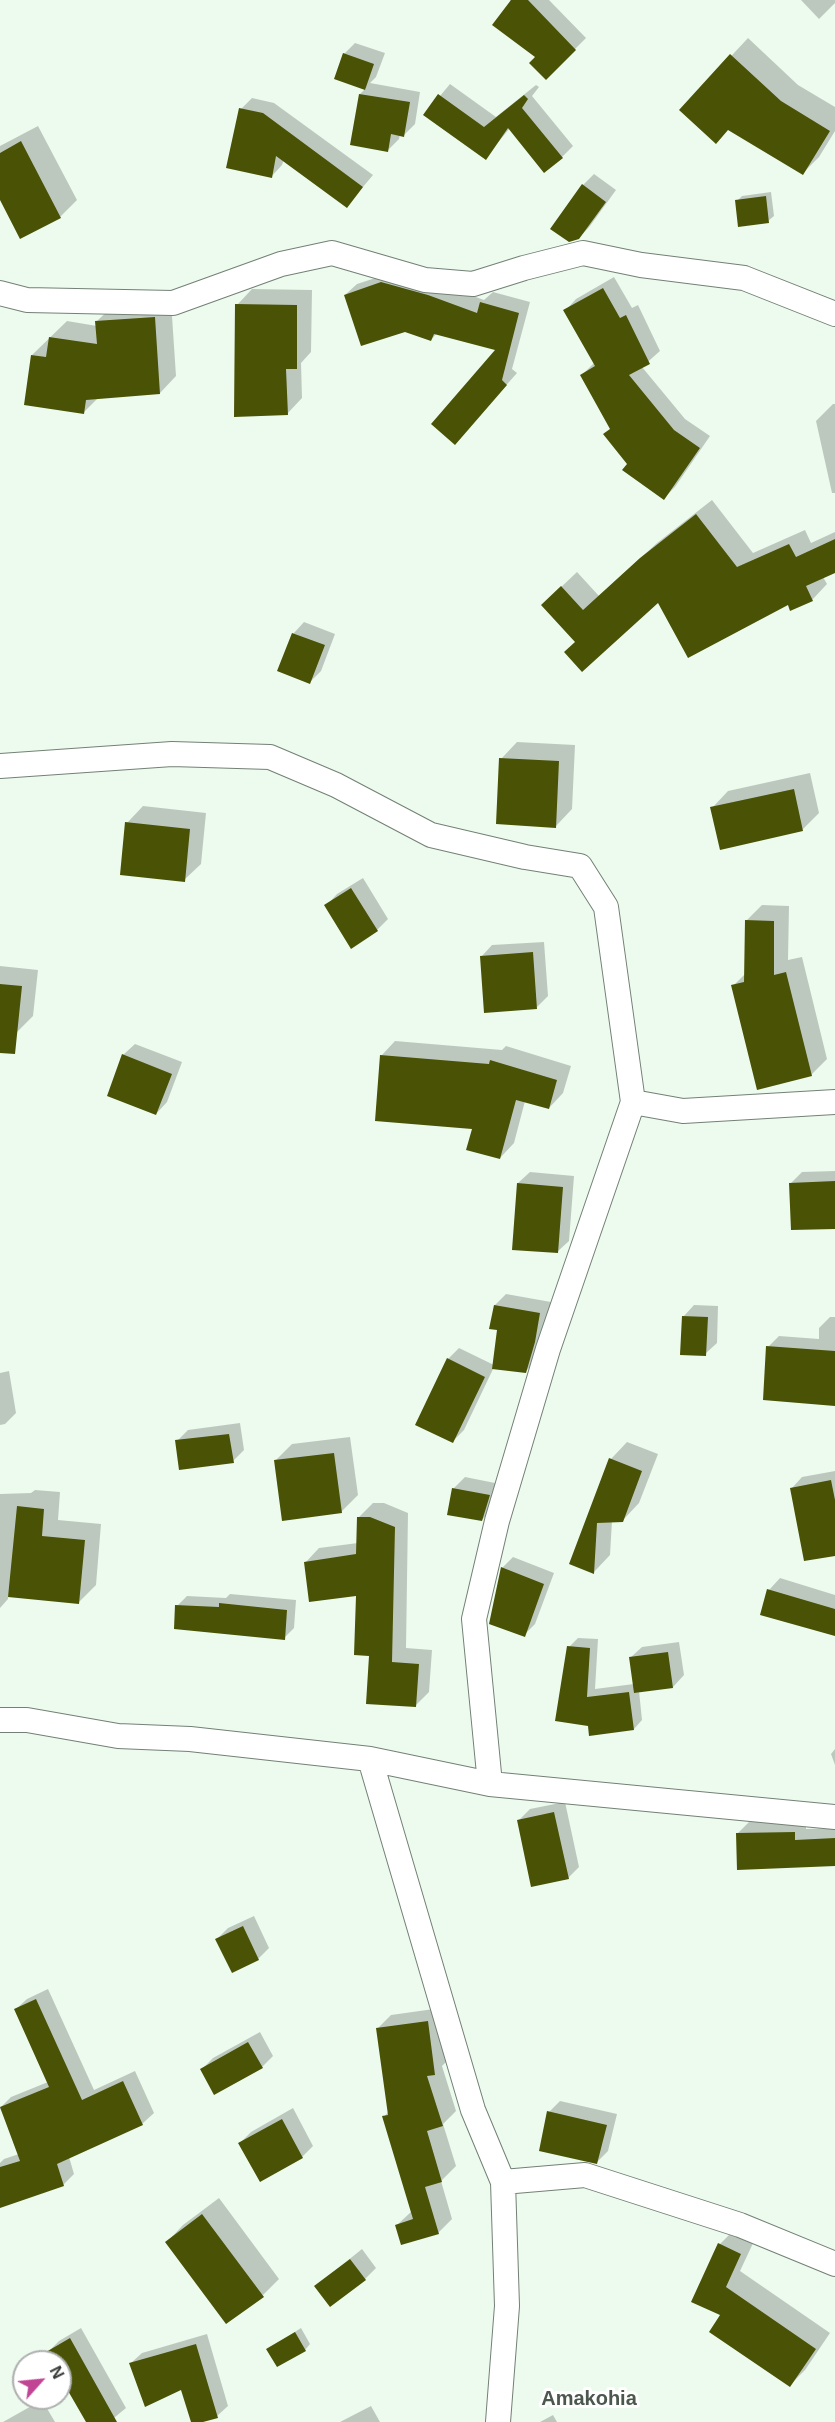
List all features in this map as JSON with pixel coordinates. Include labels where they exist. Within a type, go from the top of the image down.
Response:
[{"type":"street","points":[[0,293],[27,300],[173,303],[280,264],[332,253],[425,280],[473,284],[524,268],[583,254],[641,265],[744,278],[835,314]]},
{"type":"street","points":[[0,766],[172,754],[270,757],[336,785],[431,835],[525,857],[580,866],[606,907],[633,1102],[548,1348],[497,1521],[474,1619],[490,1784]]},
{"type":"street","points":[[633,1102],[683,1111],[835,1101]]},
{"type":"street","points":[[0,1720],[27,1720],[118,1736],[190,1739],[370,1759],[490,1784],[835,1817]]},
{"type":"street","points":[[370,1759],[473,2110],[503,2181],[507,2307],[498,2422]]},
{"type":"street","points":[[503,2181],[585,2175],[740,2225],[835,2264]]},
{"type":"building","points":[[511,0],[528,0],[576,50],[546,80],[529,63],[535,57],[492,25]]},
{"type":"building","points":[[343,53],[374,64],[365,90],[334,79]]},
{"type":"building","points":[[730,54],[781,101],[830,131],[803,175],[728,130],[716,144],[679,110]]},
{"type":"building","points":[[359,94],[410,102],[404,137],[391,134],[388,152],[350,145]]},
{"type":"building","points":[[438,94],[484,127],[524,95],[528,99],[522,108],[563,158],[544,173],[508,128],[486,160],[423,115]]},
{"type":"building","points":[[239,108],[263,113],[363,187],[347,208],[276,156],[272,178],[226,168]]},
{"type":"building","points":[[21,141],[61,218],[20,239],[0,200],[0,153]]},
{"type":"building","points":[[582,184],[606,202],[579,239],[569,242],[550,229]]},
{"type":"building","points":[[766,196],[769,223],[738,227],[735,200]]},
{"type":"building","points":[[381,282],[428,295],[477,313],[480,302],[519,313],[502,380],[507,385],[455,445],[431,424],[495,350],[434,334],[431,341],[405,332],[361,346],[344,295]]},
{"type":"building","points":[[603,288],[620,318],[626,315],[650,364],[629,375],[674,430],[700,448],[664,500],[622,470],[627,464],[603,434],[610,429],[580,375],[595,366],[563,310]]},
{"type":"building","points":[[235,304],[297,305],[297,369],[286,369],[288,415],[234,417]]},
{"type":"building","points":[[155,317],[160,394],[86,400],[84,414],[24,405],[31,355],[46,357],[49,337],[97,344],[95,321]]},
{"type":"building","points":[[696,514],[737,567],[789,544],[796,557],[835,539],[835,573],[806,586],[813,601],[790,611],[788,605],[688,658],[658,603],[582,672],[564,652],[575,642],[541,605],[561,586],[583,610],[640,558]]},
{"type":"building","points":[[292,633],[325,645],[310,684],[277,671]]},
{"type":"building","points":[[499,758],[559,761],[556,828],[496,824]]},
{"type":"building","points":[[794,789],[803,831],[720,850],[710,807]]},
{"type":"building","points":[[125,822],[190,829],[185,882],[120,875]]},
{"type":"building","points":[[351,888],[378,931],[351,949],[324,905]]},
{"type":"building","points":[[745,920],[774,921],[774,975],[786,972],[812,1076],[757,1090],[731,985],[744,982]]},
{"type":"building","points":[[533,952],[537,1009],[484,1013],[480,956]]},
{"type":"building","points":[[0,984],[22,986],[15,1054],[0,1053]]},
{"type":"building","points":[[122,1054],[172,1074],[156,1115],[107,1096]]},
{"type":"building","points":[[380,1055],[489,1064],[490,1060],[557,1080],[549,1109],[516,1100],[500,1159],[466,1150],[472,1129],[375,1121]]},
{"type":"building","points":[[835,1181],[835,1229],[791,1230],[789,1183]]},
{"type":"building","points":[[517,1183],[563,1187],[558,1253],[512,1250]]},
{"type":"building","points":[[494,1305],[540,1313],[526,1373],[492,1369],[497,1330],[489,1329]]},
{"type":"building","points":[[682,1316],[708,1317],[706,1356],[680,1355]]},
{"type":"building","points":[[766,1346],[835,1351],[835,1406],[763,1400]]},
{"type":"building","points":[[447,1358],[485,1377],[453,1443],[415,1425]]},
{"type":"building","points":[[229,1434],[234,1463],[179,1470],[175,1440]]},
{"type":"building","points":[[334,1453],[342,1513],[282,1521],[274,1460]]},
{"type":"building","points":[[609,1458],[642,1471],[623,1522],[597,1523],[594,1574],[569,1564]]},
{"type":"building","points":[[831,1480],[835,1500],[835,1556],[804,1561],[790,1488]]},
{"type":"building","points":[[452,1488],[490,1495],[482,1521],[447,1515]]},
{"type":"building","points":[[17,1506],[44,1509],[42,1536],[85,1540],[79,1604],[8,1597]]},
{"type":"building","points":[[357,1517],[370,1517],[395,1527],[392,1662],[419,1664],[416,1707],[366,1704],[369,1656],[354,1655],[356,1596],[309,1602],[304,1562],[356,1554]]},
{"type":"building","points":[[501,1567],[544,1584],[525,1637],[489,1624]]},
{"type":"building","points":[[767,1589],[835,1609],[835,1636],[760,1615]]},
{"type":"building","points":[[219,1603],[287,1610],[285,1640],[174,1629],[175,1605],[219,1607]]},
{"type":"building","points":[[567,1646],[590,1648],[587,1697],[629,1692],[634,1730],[589,1736],[588,1726],[555,1721]]},
{"type":"building","points":[[668,1652],[673,1688],[634,1693],[629,1657]]},
{"type":"building","points":[[554,1812],[569,1879],[531,1887],[517,1820]]},
{"type":"building","points":[[795,1832],[795,1840],[835,1838],[835,1866],[737,1870],[736,1833]]},
{"type":"building","points":[[243,1926],[259,1960],[232,1973],[215,1939]]},
{"type":"building","points":[[36,1999],[82,2100],[123,2081],[143,2125],[57,2164],[64,2186],[0,2208],[0,2167],[20,2161],[0,2107],[49,2087],[14,2009]]},
{"type":"building","points":[[428,2021],[435,2075],[427,2076],[443,2126],[427,2131],[442,2182],[425,2187],[439,2234],[401,2245],[395,2225],[413,2219],[382,2116],[388,2115],[376,2028]]},
{"type":"building","points":[[248,2042],[263,2068],[214,2095],[200,2069]]},
{"type":"building","points":[[547,2111],[607,2125],[597,2164],[539,2151]]},
{"type":"building","points":[[282,2119],[303,2158],[260,2182],[238,2143]]},
{"type":"building","points":[[202,2214],[264,2297],[226,2324],[165,2242]]},
{"type":"building","points":[[718,2243],[741,2254],[726,2287],[816,2349],[790,2387],[709,2332],[720,2315],[691,2302]]},
{"type":"building","points":[[350,2259],[366,2280],[330,2307],[314,2286]]},
{"type":"building","points":[[295,2332],[306,2351],[277,2367],[266,2349]]},
{"type":"building","points":[[70,2338],[117,2422],[86,2422],[72,2398],[72,2350],[49,2350]]},
{"type":"building","points":[[196,2344],[218,2418],[191,2422],[181,2390],[145,2407],[129,2363]]},
{"type":"district","name":"Amakohia","points":[[589,2399]]}]
